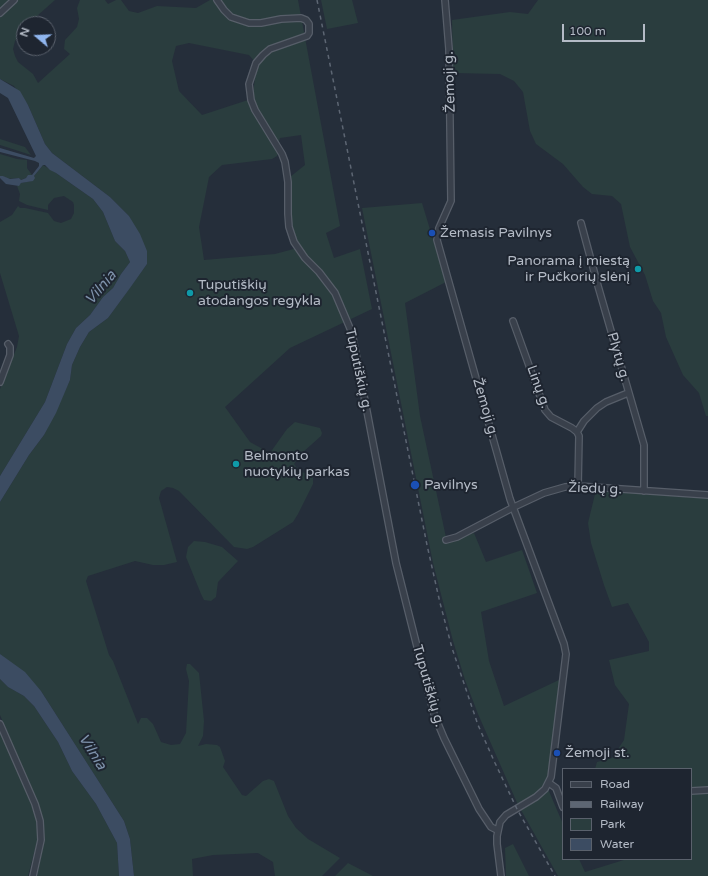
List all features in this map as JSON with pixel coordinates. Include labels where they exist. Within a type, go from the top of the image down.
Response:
[{"type":"street","points":[[0,13],[14,0]]},
{"type":"street","name":"Tuputiškių g.","points":[[217,0],[231,17],[249,23],[301,18],[306,20],[309,24],[309,33],[307,36],[270,49],[256,63],[249,84],[251,100],[282,154],[285,162],[288,182],[288,214],[290,232],[294,242],[305,258],[319,272],[335,293],[352,333],[396,563],[434,714],[444,738],[479,809],[491,828],[498,830]]},
{"type":"street","name":"Žemoji g.","points":[[445,0],[449,64],[451,200],[438,228],[437,240],[508,492],[564,644],[566,654],[553,769],[549,783]]},
{"type":"street","name":"Plytų g.","points":[[581,224],[644,445],[644,491]]},
{"type":"street","name":"Linų g.","points":[[513,321],[547,414],[577,432]]},
{"type":"street","points":[[0,382],[10,355],[10,347],[8,344]]},
{"type":"street","points":[[578,486],[579,441],[577,432],[584,421],[597,408],[606,402],[628,393]]},
{"type":"street","name":"Žiedų g.","points":[[446,540],[457,537],[514,507],[555,489],[578,486],[708,495]]},
{"type":"street","points":[[0,724],[35,804],[40,821],[41,840],[33,876]]},
{"type":"street","points":[[501,876],[497,844],[498,830],[500,822],[503,818],[536,797],[549,783],[556,788],[562,804]]},
{"type":"street","points":[[692,791],[708,790]]},
{"type":"green space","points":[[0,0],[55,0],[37,16],[16,16],[16,39],[13,49],[15,56],[18,62],[33,74],[38,83],[70,54],[64,49],[65,40],[77,27],[79,19],[77,8],[80,0],[105,0],[108,4],[116,0],[121,0],[129,11],[138,13],[157,6],[196,8],[210,0],[298,0],[340,226],[326,233],[334,258],[360,249],[372,309],[290,348],[225,407],[250,442],[270,453],[287,429],[295,422],[320,428],[322,433],[321,436],[302,453],[294,464],[300,472],[306,473],[313,477],[313,484],[293,522],[253,547],[247,549],[234,547],[179,491],[167,487],[161,491],[159,498],[177,562],[164,565],[153,565],[135,561],[88,576],[86,581],[109,655],[113,661],[138,724],[141,718],[147,718],[153,724],[161,742],[171,745],[180,744],[186,733],[189,681],[186,669],[187,664],[190,664],[199,673],[204,721],[203,736],[198,746],[206,744],[217,745],[220,747],[225,761],[223,767],[242,795],[246,796],[263,781],[269,779],[274,781],[288,816],[296,828],[308,839],[340,858],[322,876],[275,876],[273,862],[258,853],[213,855],[192,859],[193,876],[134,876],[130,839],[124,821],[41,691],[0,654],[0,502],[29,455],[44,435],[70,380],[72,365],[89,332],[108,318],[147,264],[129,216],[110,197],[52,153],[45,144],[28,105],[14,86],[0,79]],"holes":[[[189,43],[249,55],[257,64],[253,93],[248,100],[202,115],[179,91],[172,61],[176,46]],[[301,135],[305,165],[290,177],[291,219],[296,239],[301,247],[275,254],[204,260],[199,227],[209,177],[222,165],[272,159],[277,156],[280,146],[280,138]]]},
{"type":"green space","points":[[321,0],[352,0],[358,23],[327,29]]},
{"type":"green space","points":[[538,0],[708,0],[708,416],[706,416],[699,393],[683,375],[666,337],[661,313],[653,301],[645,275],[630,247],[621,204],[612,196],[592,194],[583,187],[563,164],[536,144],[530,131],[523,92],[514,81],[500,74],[453,73],[452,20],[510,12],[528,14]]},
{"type":"green space","points":[[0,139],[25,147],[31,155],[0,145]]},
{"type":"green space","points":[[0,154],[27,160],[27,168],[32,175],[21,180],[19,178],[7,179],[0,176]]},
{"type":"green space","points":[[43,165],[93,199],[103,212],[115,241],[125,251],[130,262],[113,288],[103,297],[90,315],[76,328],[67,344],[45,402],[0,476],[0,389],[17,347],[19,336],[0,273],[0,222],[12,215],[18,206],[20,208],[48,213],[54,221],[61,223],[71,219],[74,213],[73,202],[64,196],[54,198],[48,205],[48,210],[27,205],[19,201],[20,194],[17,186],[21,183],[31,181]]},
{"type":"green space","points":[[422,203],[446,282],[405,303],[420,416],[447,542],[474,533],[486,562],[522,550],[537,593],[481,612],[489,661],[504,706],[561,679],[548,778],[534,795],[518,805],[478,714],[465,680],[453,641],[433,563],[362,208]]},
{"type":"green space","points":[[596,490],[641,492],[708,498],[708,876],[558,876],[521,810],[536,801],[548,789],[562,822],[562,860],[579,860],[585,872],[624,860],[692,860],[692,768],[595,768],[597,762],[612,758],[624,740],[629,704],[615,685],[609,660],[649,651],[649,642],[628,603],[612,607],[591,543],[588,523]]},
{"type":"green space","points":[[194,541],[205,542],[222,547],[238,561],[218,582],[216,597],[211,601],[204,600],[186,557],[188,547]]},
{"type":"green space","points":[[0,679],[8,687],[24,696],[34,706],[58,742],[72,771],[96,804],[117,843],[119,876],[37,876],[43,846],[43,819],[0,715]]},
{"type":"green space","points":[[0,732],[19,773],[36,817],[38,838],[28,876],[0,876]]},
{"type":"green space","points":[[513,844],[529,876],[506,876],[505,848]]},
{"type":"green space","points":[[348,863],[373,876],[335,876]]},
{"type":"water","points":[[0,79],[20,91],[28,105],[45,144],[52,153],[110,197],[129,216],[140,234],[147,251],[147,264],[108,318],[89,332],[72,365],[70,380],[56,413],[44,435],[29,455],[0,502],[0,476],[45,402],[67,344],[76,328],[90,315],[103,297],[113,288],[130,262],[125,251],[115,241],[103,212],[93,199],[45,165],[43,165],[34,176],[35,178],[33,181],[21,183],[19,186],[6,184],[0,178],[0,176],[3,176],[10,179],[19,178],[21,180],[26,178],[28,175],[32,175],[39,166],[39,163],[0,152],[0,148],[34,158],[36,156],[8,98],[0,93]]},
{"type":"water","points":[[0,654],[25,672],[41,691],[124,821],[130,839],[134,876],[119,876],[117,843],[96,804],[72,771],[58,742],[34,706],[24,696],[8,687],[0,679]]},
{"type":"railway","points":[[317,0],[427,545],[452,648],[478,725],[495,763],[517,809],[555,876]]},
{"type":"place","name":"Žemasis Pavilnys","points":[[432,233]]},
{"type":"place","name":"Panorama į miestą ir Pučkorių slėnį","points":[[638,269]]},
{"type":"place","name":"Tuputiškių atodangos regykla","points":[[190,293]]},
{"type":"place","name":"Belmonto nuotykių parkas","points":[[236,464]]},
{"type":"place","name":"Pavilnys","points":[[415,485]]},
{"type":"place","name":"Žemoji st.","points":[[557,753]]},
{"type":"water label","name":"Vilnia","points":[[101,288]]},
{"type":"water label","name":"Vilnia","points":[[92,752]]}]
